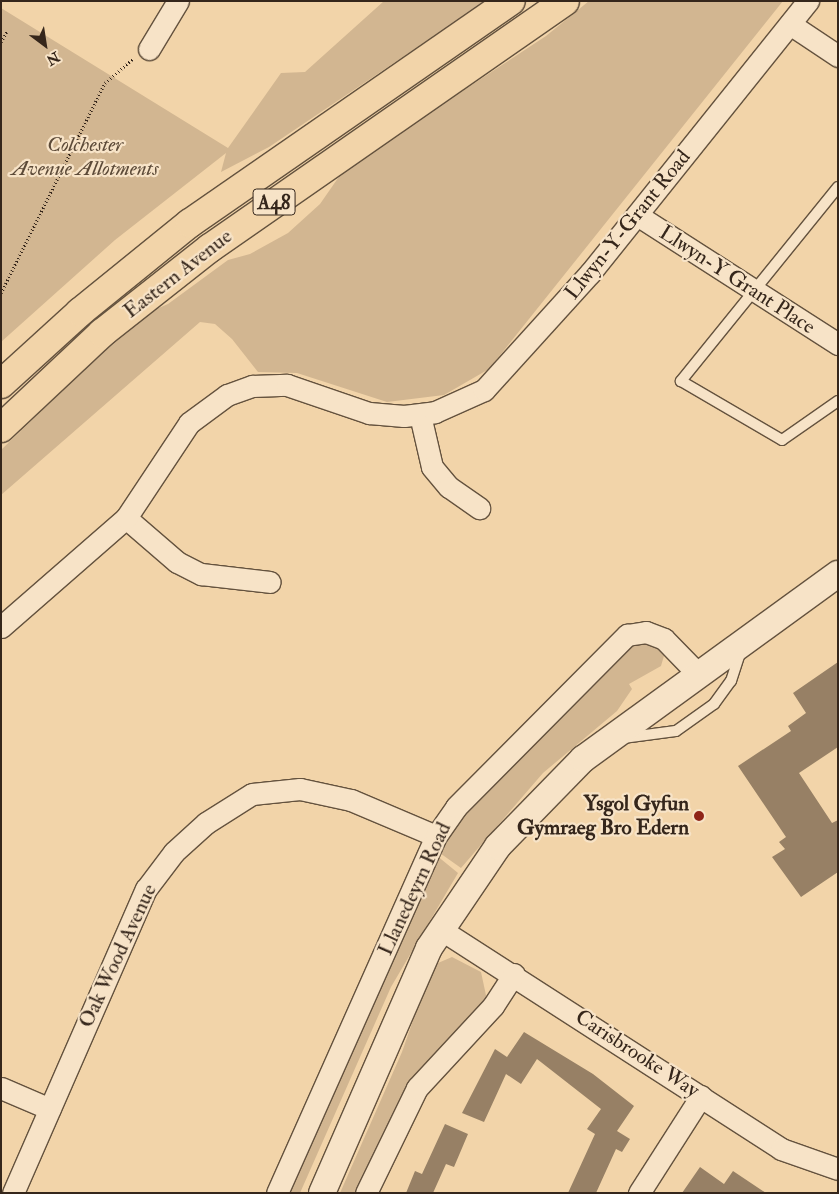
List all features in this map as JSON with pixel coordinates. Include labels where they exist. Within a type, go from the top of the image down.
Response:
[{"type":"highway","name":"Eastern Avenue","points":[[1,384],[80,312],[190,223],[511,1]]},
{"type":"highway","name":"Eastern Avenue","points":[[1,428],[102,333],[210,248],[565,1]]},
{"type":"street","points":[[149,50],[178,1]]},
{"type":"street","name":"Llwyn-Y-Grant Road","points":[[1,628],[126,518],[189,423],[227,395],[252,386],[286,385],[369,413],[420,414],[466,400],[500,377],[637,215],[808,1]]},
{"type":"street","points":[[790,24],[838,56]]},
{"type":"street","name":"Llwyn-Y Grant Place","points":[[637,215],[838,344]]},
{"type":"street","points":[[420,414],[432,467],[449,487],[479,508]]},
{"type":"street","points":[[126,518],[177,562],[201,574],[270,582]]},
{"type":"street","name":"Llanedeyrn Road","points":[[322,1193],[440,928],[472,879],[517,823],[564,776],[608,740],[838,574]]},
{"type":"street","name":"Llanedeyrn Road","points":[[277,1193],[436,836],[456,807],[627,635],[646,632],[664,639],[698,674]]},
{"type":"street","name":"Oak Wood Avenue","points":[[13,1193],[146,889],[174,852],[221,811],[252,794],[300,789],[351,800],[436,836]]},
{"type":"street","name":"Carisbrooke Way","points":[[440,928],[796,1157],[838,1169]]},
{"type":"street","points":[[366,1193],[417,1088],[494,1006],[514,974]]},
{"type":"street","points":[[1,1088],[50,1109]]},
{"type":"street","points":[[639,1193],[701,1096]]},
{"type":"lane","points":[[836,191],[681,381],[782,440],[838,401]]},
{"type":"lane","points":[[608,740],[676,730],[714,704],[731,681],[744,643]]},
{"type":"path","points":[[1,42],[7,31]]},
{"type":"path","points":[[1,293],[105,83],[123,65],[149,50]]},
{"type":"green space","name":"Colchester Avenue Allotments","points":[[384,1],[486,1],[269,147],[221,172],[226,153],[115,240],[1,342],[1,8],[228,148],[281,73],[305,72]]},
{"type":"green space","points":[[589,1],[783,1],[489,369],[444,395],[387,402],[297,373],[258,372],[232,339],[215,324],[200,322],[1,495],[1,450],[140,316],[168,304],[228,260],[250,254],[288,233],[320,204],[345,168],[546,36]]},
{"type":"green space","points":[[643,638],[666,649],[661,666],[629,684],[632,689],[617,711],[543,773],[461,868],[437,851],[455,821],[623,647]]},
{"type":"green space","points":[[436,855],[458,873],[391,987],[300,1193],[285,1193]]},
{"type":"green space","points":[[452,957],[481,972],[487,1000],[361,1193],[340,1193],[402,1052],[425,986],[438,963]]},
{"type":"building","points":[[838,662],[838,747],[799,773],[832,823],[838,820],[838,872],[801,897],[772,857],[785,849],[779,842],[786,837],[738,766],[791,731],[788,726],[806,713],[793,693]]},
{"type":"building","points":[[524,1032],[593,1074],[634,1106],[617,1131],[630,1139],[622,1152],[616,1149],[596,1193],[568,1193],[595,1134],[587,1129],[601,1109],[537,1059],[521,1084],[506,1074],[484,1122],[462,1113],[495,1049],[507,1057]]},
{"type":"building","points":[[445,1124],[468,1134],[454,1167],[446,1164],[433,1193],[406,1193],[415,1171],[422,1174]]},
{"type":"building","points":[[700,1167],[724,1184],[733,1171],[766,1193],[682,1193]]},
{"type":"place","name":"Ysgol Gyfun Gymraeg Bro Edern","points":[[699,816]]}]
